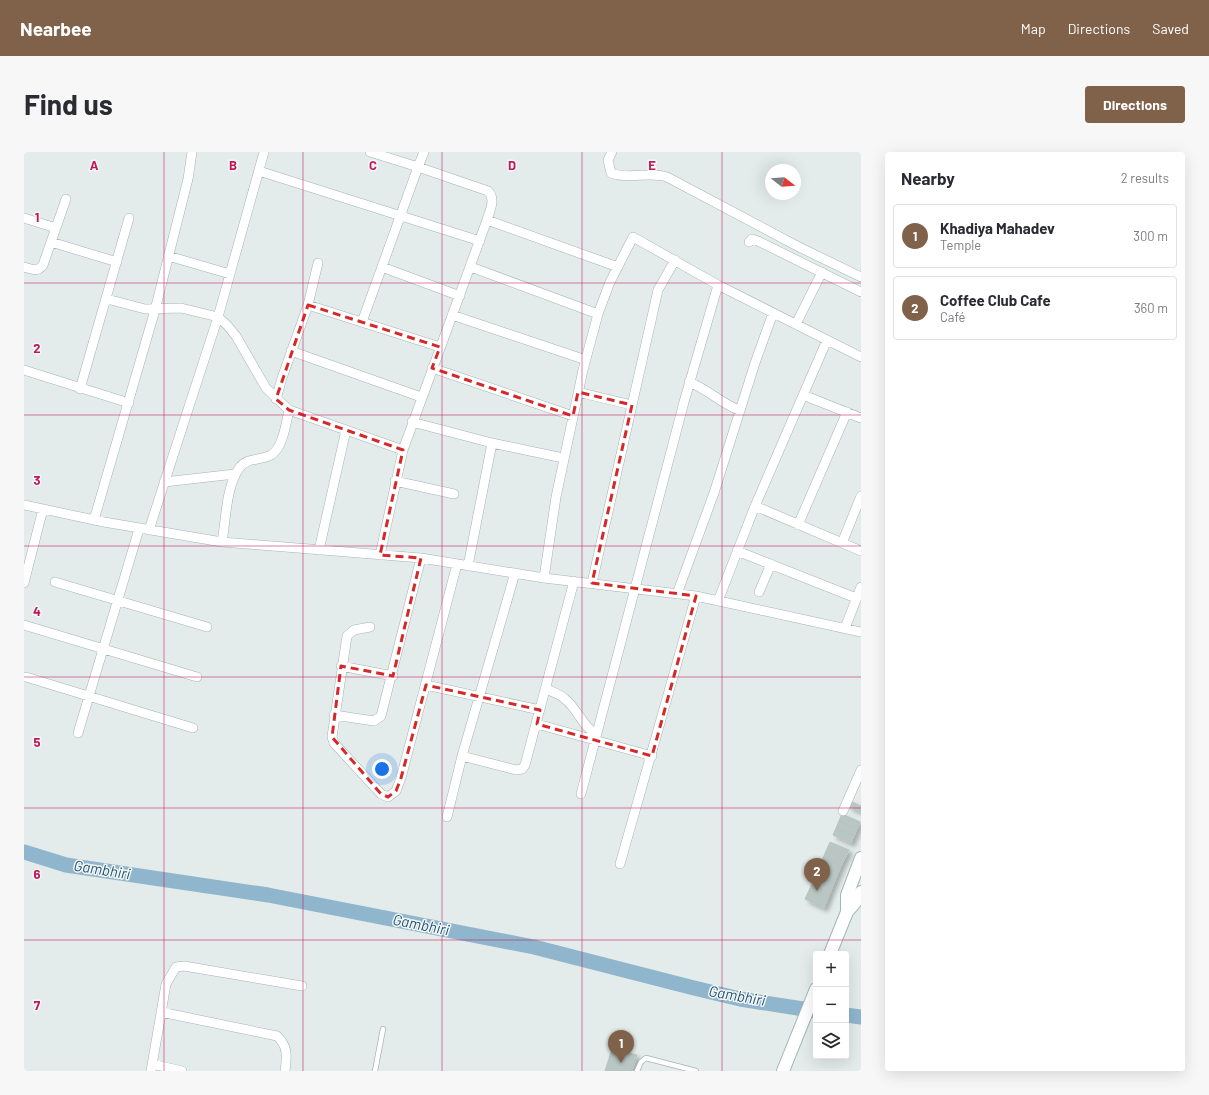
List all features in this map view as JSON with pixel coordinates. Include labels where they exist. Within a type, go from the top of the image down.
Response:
[{"type":"street","points":[[94,520],[155,310],[188,179],[192,152]]},
{"type":"street","points":[[149,530],[218,317],[264,152]]},
{"type":"street","points":[[370,152],[488,191],[492,198],[487,220],[471,267],[421,397],[403,450],[380,555]]},
{"type":"street","points":[[362,322],[424,152]]},
{"type":"street","points":[[612,152],[608,160],[611,173],[617,175],[652,174],[667,177],[799,247],[861,277]]},
{"type":"street","points":[[259,171],[480,241]]},
{"type":"street","points":[[24,267],[36,271],[40,269],[66,199]]},
{"type":"street","points":[[24,218],[56,228]]},
{"type":"street","points":[[80,389],[129,218]]},
{"type":"street","points":[[487,220],[618,267]]},
{"type":"street","points":[[544,578],[550,532],[564,458],[578,392],[598,314],[618,267],[633,237],[718,285],[861,357]]},
{"type":"street","points":[[749,242],[752,239],[758,241],[861,292]]},
{"type":"street","points":[[51,242],[117,262]]},
{"type":"street","points":[[168,256],[230,274]]},
{"type":"street","points":[[592,584],[658,290],[675,260]]},
{"type":"street","points":[[276,399],[291,351],[308,305],[318,263]]},
{"type":"street","points":[[382,267],[460,296]]},
{"type":"street","points":[[471,267],[598,314]]},
{"type":"street","points":[[796,324],[822,272]]},
{"type":"street","points":[[581,794],[633,588],[689,382],[718,285]]},
{"type":"street","points":[[107,299],[155,310],[181,308],[218,317],[236,336],[266,388],[276,399],[290,410],[403,450]]},
{"type":"street","points":[[308,305],[440,348]]},
{"type":"street","points":[[677,594],[714,493],[739,410],[773,313]]},
{"type":"street","points":[[452,315],[586,360]]},
{"type":"street","points":[[718,601],[755,506],[827,340]]},
{"type":"street","points":[[291,351],[421,397]]},
{"type":"street","points":[[432,368],[573,416]]},
{"type":"street","points":[[24,370],[80,389],[129,403]]},
{"type":"street","points":[[689,382],[702,387],[723,403],[739,410]]},
{"type":"street","points":[[578,392],[632,405]]},
{"type":"street","points":[[803,394],[861,418]]},
{"type":"street","points":[[222,542],[231,486],[235,474],[240,466],[248,460],[270,456],[276,451],[290,410]]},
{"type":"street","points":[[798,525],[847,412]]},
{"type":"street","points":[[412,422],[492,443],[564,458]]},
{"type":"street","points":[[319,550],[346,430]]},
{"type":"street","points":[[468,566],[492,443]]},
{"type":"street","points":[[164,482],[235,474]]},
{"type":"street","points":[[395,481],[454,494]]},
{"type":"street","points":[[842,543],[861,496]]},
{"type":"street","points":[[24,505],[139,529],[222,542],[421,558],[544,578],[696,596],[861,632]]},
{"type":"street","points":[[755,506],[861,551]]},
{"type":"street","points":[[24,583],[44,509]]},
{"type":"street","points":[[78,733],[139,529]]},
{"type":"street","points":[[737,551],[856,598]]},
{"type":"street","points":[[334,714],[368,720],[378,719],[384,711],[421,558]]},
{"type":"street","points":[[370,627],[349,632],[345,642],[331,732],[334,743],[381,794],[388,797],[396,791],[401,778],[458,564]]},
{"type":"street","points":[[760,592],[771,564]]},
{"type":"street","points":[[447,817],[462,756],[515,573]]},
{"type":"street","points":[[462,756],[506,768],[522,769],[525,765],[574,581]]},
{"type":"street","points":[[55,582],[207,627]]},
{"type":"street","points":[[845,628],[861,587]]},
{"type":"street","points":[[620,864],[652,756],[696,596]]},
{"type":"street","points":[[24,625],[197,677]]},
{"type":"street","points":[[342,666],[392,676]]},
{"type":"street","points":[[26,677],[193,728]]},
{"type":"street","points":[[426,685],[540,710]]},
{"type":"street","points":[[546,689],[559,694],[567,700],[584,725],[595,737]]},
{"type":"street","points":[[537,724],[595,737],[652,756]]},
{"type":"street","points":[[842,811],[861,770]]},
{"type":"street","points":[[847,912],[847,895],[861,858]]},
{"type":"street","points":[[831,951],[847,912],[858,899],[861,892]]},
{"type":"street","points":[[182,1071],[151,1068],[166,984],[176,967],[184,966],[302,986]]},
{"type":"street","points":[[783,1071],[813,996]]},
{"type":"street","points":[[161,1012],[277,1036],[284,1042],[287,1050],[285,1071]]},
{"type":"lane","points":[[375,1071],[383,1029]]},
{"type":"lane","points":[[637,1071],[641,1062],[646,1058],[696,1071]]},
{"type":"highlighted area","points":[[308,305],[440,347],[432,368],[573,416],[578,392],[632,405],[592,583],[696,596],[652,756],[537,724],[540,710],[426,685],[401,778],[396,791],[388,797],[381,794],[332,737],[341,666],[393,676],[421,558],[380,555],[403,450],[289,410],[276,399]]},
{"type":"building","points":[[850,801],[861,806],[861,812],[848,806]]},
{"type":"building","points":[[842,814],[860,822],[857,829],[839,821]]},
{"type":"building","points":[[839,821],[857,829],[854,836],[836,828]]},
{"type":"building","points":[[836,828],[854,836],[851,843],[833,835]]},
{"type":"building","points":[[830,842],[849,850],[841,866],[823,858]]},
{"type":"building","points":[[823,858],[841,866],[834,883],[816,875]]},
{"type":"building","points":[[816,875],[834,883],[824,908],[805,899]]},
{"type":"building","points":[[612,1049],[637,1055],[632,1071],[605,1071]]},
{"type":"waterway","name":"Gambhiri","points":[[24,852],[66,865],[268,895],[534,947],[740,999],[813,1011]]},
{"type":"waterway","name":"Gambhiri","points":[[849,1015],[861,1017]]},
{"type":"place","name":"Coffee Club Cafe","points":[[817,891]]},
{"type":"place","name":"Khadiya Mahadev","points":[[621,1063]]}]
